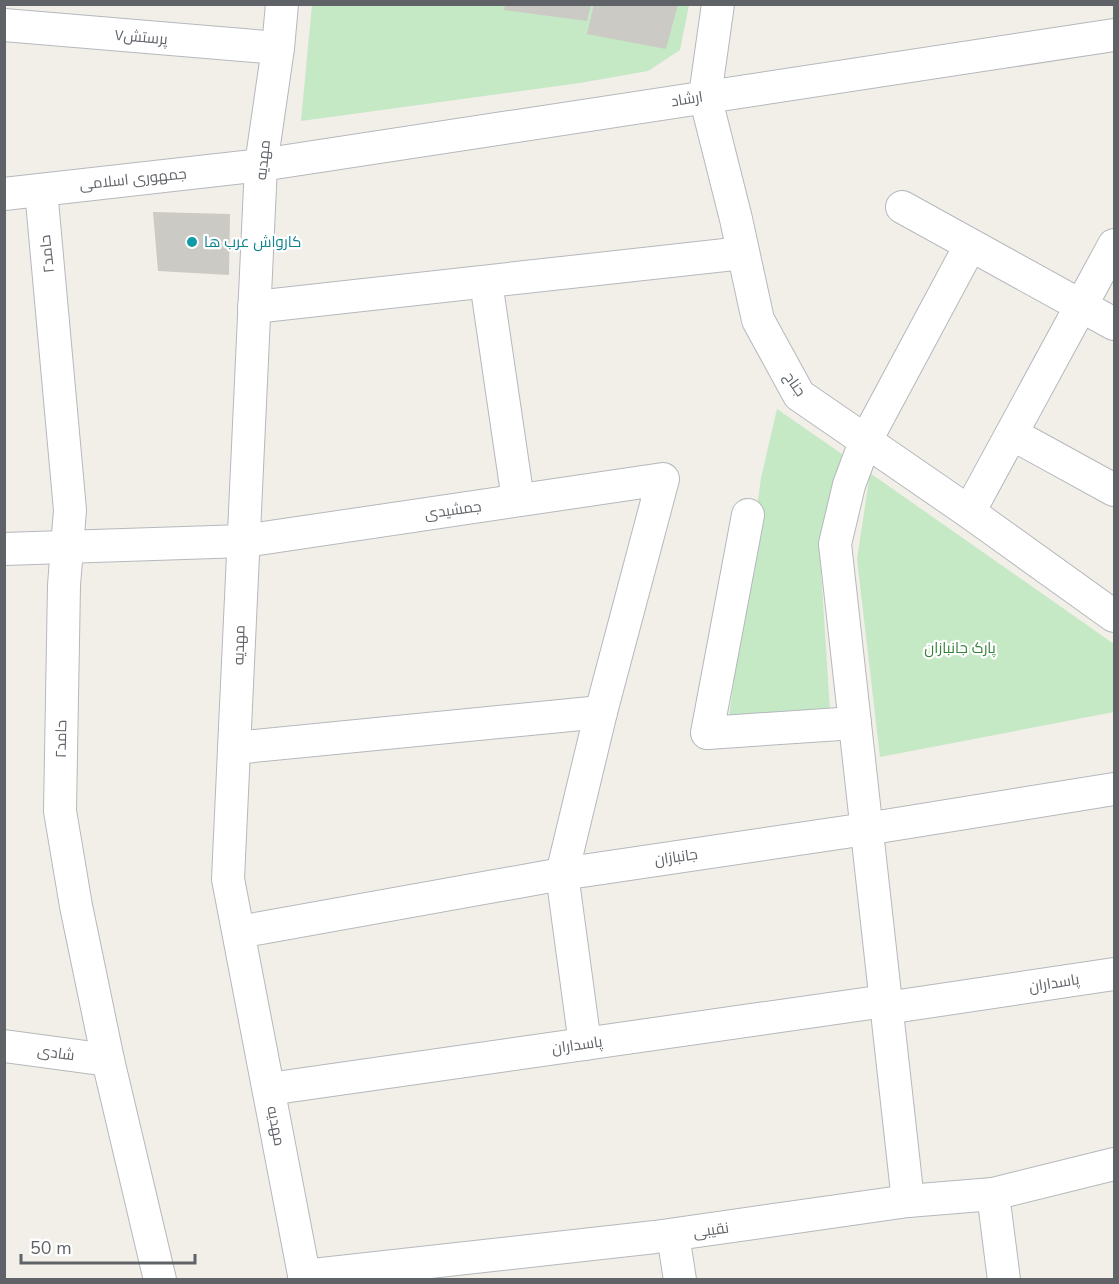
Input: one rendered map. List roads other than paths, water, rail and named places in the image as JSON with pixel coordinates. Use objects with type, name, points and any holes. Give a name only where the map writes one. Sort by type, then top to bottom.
[{"type":"street","name":"مهدیه","points":[[282,4],[261,165],[228,879],[305,1278]]},
{"type":"street","name":"جناح","points":[[718,4],[705,96],[758,320],[799,395],[969,512],[1111,604]]},
{"type":"street","name":"پرستش۷","points":[[4,26],[278,48]]},
{"type":"street","name":"ارشاد","points":[[261,165],[1114,35]]},
{"type":"street","name":"جمهوری اسلامی","points":[[4,194],[261,165]]},
{"type":"street","name":"حامد۲","points":[[41,190],[70,510],[60,811],[76,906],[108,1060],[160,1280]]},
{"type":"street","points":[[902,207],[1114,324]]},
{"type":"street","points":[[969,512],[1114,245]]},
{"type":"street","points":[[908,1201],[835,544],[849,485],[865,442],[970,246]]},
{"type":"street","points":[[254,307],[743,253]]},
{"type":"street","points":[[486,282],[518,500]]},
{"type":"street","points":[[1012,434],[1114,490]]},
{"type":"street","name":"جمشیدی","points":[[4,549],[243,541],[663,479],[601,712]]},
{"type":"street","points":[[748,515],[707,733],[855,723]]},
{"type":"street","points":[[234,748],[601,712],[562,874],[585,1044]]},
{"type":"street","name":"جانبازان","points":[[238,932],[562,874],[1114,789]]},
{"type":"street","name":"پاسداران","points":[[269,1089],[585,1044],[1114,974]]},
{"type":"street","name":"شادی","points":[[4,1046],[108,1060]]},
{"type":"street","name":"نقیبی","points":[[305,1278],[673,1235],[908,1201],[993,1194],[1114,1164]]},
{"type":"street","points":[[993,1194],[1004,1280]]},
{"type":"street","points":[[673,1235],[680,1280]]},
{"type":"place","name":"کارواش عرب ها","points":[[192,242]]},
{"type":"park label","name":"پارک جانبازان","points":[[960,648]]}]
